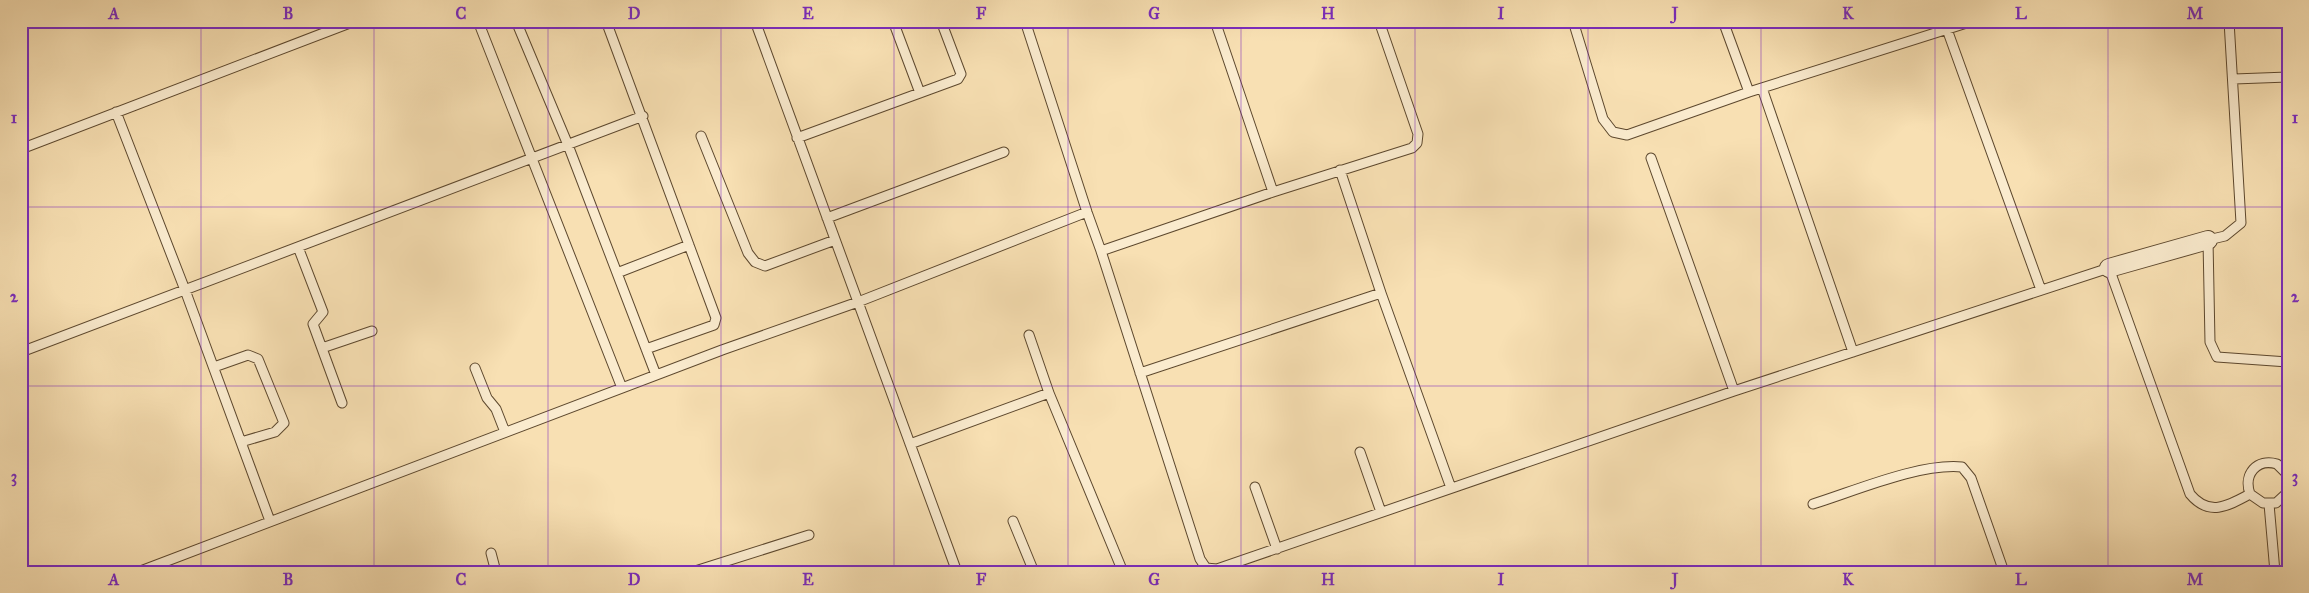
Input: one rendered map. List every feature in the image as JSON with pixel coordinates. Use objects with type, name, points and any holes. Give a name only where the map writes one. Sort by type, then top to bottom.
[{"type":"street","points":[[2109,268],[2208,240]]},
{"type":"lane","points":[[21,149],[355,21]]},
{"type":"lane","points":[[478,21],[622,388]]},
{"type":"lane","points":[[516,21],[568,145],[656,375]]},
{"type":"lane","points":[[606,21],[643,116],[716,318],[714,325],[646,349]]},
{"type":"lane","points":[[755,21],[957,572]]},
{"type":"lane","points":[[893,21],[920,93]]},
{"type":"lane","points":[[798,138],[958,79],[960,74],[941,21]]},
{"type":"lane","points":[[1025,21],[1087,212],[1102,251],[1202,564],[1206,568],[1217,569],[1734,391],[2109,268],[2190,494],[2198,503],[2218,508],[2229,505],[2250,494]]},
{"type":"lane","points":[[1215,21],[1274,192]]},
{"type":"lane","points":[[1102,251],[1340,170],[1412,148],[1417,143],[1418,134],[1379,21]]},
{"type":"lane","points":[[1572,21],[1603,120],[1614,132],[1627,135],[1945,25],[1973,21]]},
{"type":"lane","points":[[1723,21],[1749,92]]},
{"type":"lane","points":[[2229,21],[2234,79],[2241,223],[2225,236],[2208,240],[2210,342],[2217,357],[2288,362]]},
{"type":"lane","points":[[1945,25],[2041,290]]},
{"type":"lane","points":[[2234,79],[2288,77]]},
{"type":"lane","points":[[1762,88],[1853,352]]},
{"type":"lane","points":[[116,112],[186,290],[270,522]]},
{"type":"lane","points":[[21,352],[643,116]]},
{"type":"lane","points":[[700,136],[748,253],[755,262],[765,266],[835,240]]},
{"type":"lane","points":[[827,218],[1004,152]]},
{"type":"lane","points":[[1651,158],[1734,391]]},
{"type":"lane","points":[[1340,170],[1381,293],[1451,488]]},
{"type":"lane","points":[[138,572],[656,375],[858,302],[1087,212]]},
{"type":"lane","points":[[617,273],[689,245]]},
{"type":"lane","points":[[298,247],[323,312],[313,324],[342,403]]},
{"type":"lane","points":[[1140,373],[1381,293]]},
{"type":"lane","points":[[322,348],[372,331]]},
{"type":"lane","points":[[1030,335],[1049,393],[1123,572]]},
{"type":"lane","points":[[214,367],[248,355],[258,359],[284,423],[275,432],[241,442]]},
{"type":"lane","points":[[475,368],[487,398],[496,409],[505,432]]},
{"type":"lane","points":[[910,444],[1049,393]]},
{"type":"lane","points":[[1360,452],[1381,512]]},
{"type":"lane","points":[[2288,473],[2277,464],[2264,462],[2249,474],[2248,488],[2250,494],[2258,501],[2269,504],[2282,499],[2288,492]]},
{"type":"lane","points":[[1813,504],[1924,469],[1947,466],[1962,467],[1971,478],[2004,572]]},
{"type":"lane","points":[[1255,487],[1276,549]]},
{"type":"lane","points":[[2269,504],[2275,572]]},
{"type":"lane","points":[[1013,520],[1034,572]]},
{"type":"lane","points":[[692,572],[717,568],[810,535]]},
{"type":"lane","points":[[491,553],[496,572]]}]
